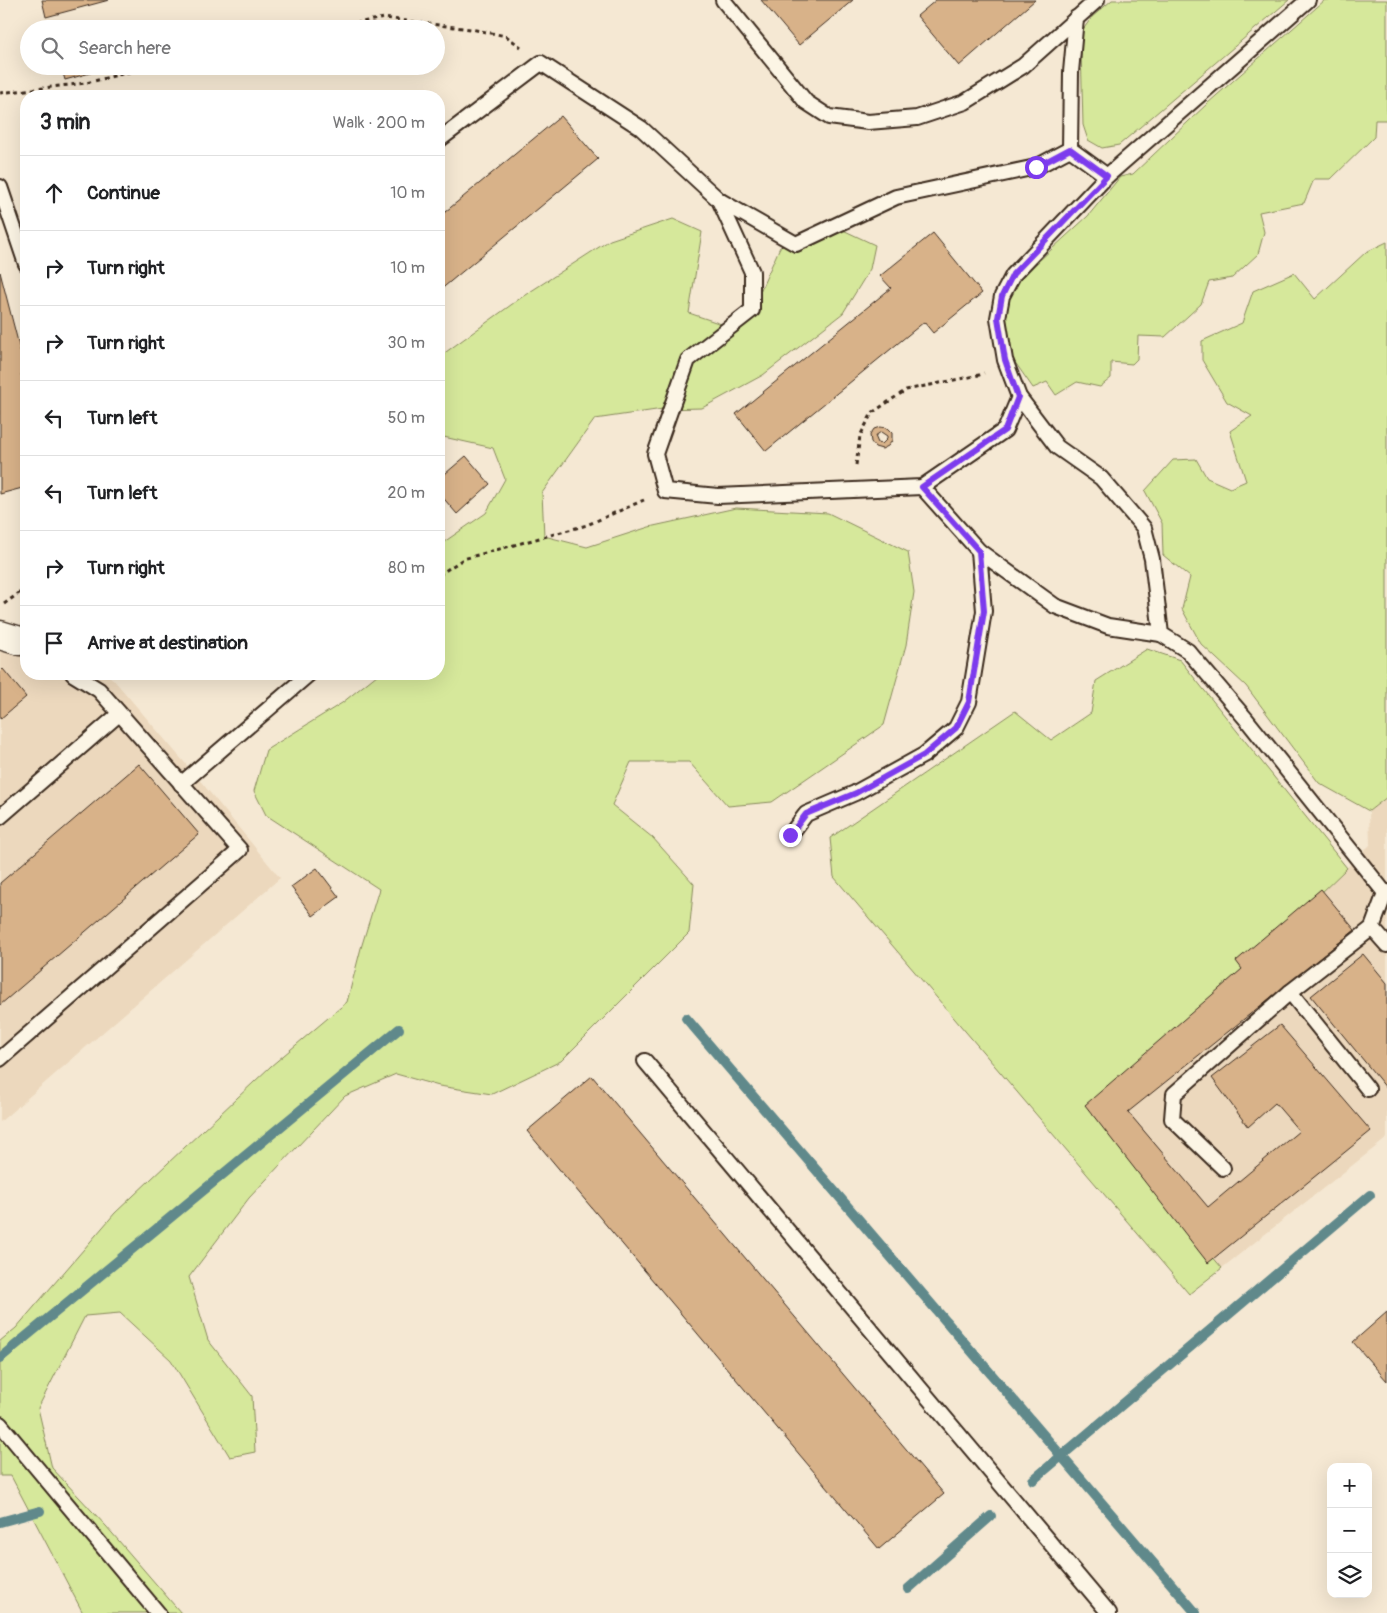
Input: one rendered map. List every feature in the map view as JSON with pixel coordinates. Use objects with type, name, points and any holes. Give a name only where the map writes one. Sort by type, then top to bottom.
[{"type":"lane","points":[[723,0],[806,102],[829,117],[868,122],[917,118],[965,102],[1023,66],[1097,0]]},
{"type":"lane","points":[[1161,634],[1152,559],[1144,528],[1100,478],[1056,447],[1018,397],[1005,360],[998,318],[1002,296],[1013,274],[1107,176],[1308,0]]},
{"type":"lane","points":[[1070,149],[1071,72],[1076,18]]},
{"type":"lane","points":[[445,135],[541,63],[641,128],[719,200],[796,244],[896,196],[1036,167],[1070,149]]},
{"type":"lane","points":[[1070,149],[1107,176]]},
{"type":"lane","points":[[0,186],[20,246]]},
{"type":"lane","points":[[719,200],[752,272],[752,310],[688,360],[655,454],[664,491],[718,496],[922,487],[1005,430],[1018,397]]},
{"type":"lane","points":[[922,487],[979,551],[1055,606],[1108,626],[1161,634],[1188,651],[1246,719],[1386,892],[1372,928],[1290,992],[1174,1094],[1172,1119],[1223,1168]]},
{"type":"lane","points":[[790,835],[806,814],[856,793],[924,755],[956,728],[969,702],[984,611],[979,551]]},
{"type":"lane","points":[[0,1059],[240,850],[99,690],[83,680]]},
{"type":"lane","points":[[181,784],[302,680]]},
{"type":"lane","points":[[0,817],[119,714]]},
{"type":"lane","points":[[1372,928],[1387,945]]},
{"type":"lane","points":[[1290,992],[1368,1089]]},
{"type":"lane","points":[[645,1061],[1109,1613]]},
{"type":"lane","points":[[0,1424],[158,1613]]},
{"type":"path","points":[[373,20],[384,18],[400,20]]},
{"type":"path","points":[[445,26],[506,36],[541,63]]},
{"type":"path","points":[[26,90],[86,83],[118,75]]},
{"type":"path","points":[[0,93],[20,91]]},
{"type":"path","points":[[853,491],[860,436],[872,413],[906,390],[979,376],[1005,360]]},
{"type":"path","points":[[445,571],[462,559],[587,525],[664,491]]},
{"type":"path","points":[[0,608],[20,593]]},
{"type":"shaded area","points":[[10,626],[20,627],[20,680],[114,680],[280,878],[0,1122],[0,641]]},
{"type":"shaded area","points":[[1387,797],[1387,1138],[1222,1268],[1092,1115],[1370,845],[1369,811]]},
{"type":"green space","points":[[1112,0],[1289,0],[1119,145],[1102,148],[1088,140],[1083,125],[1082,31],[1092,17]]},
{"type":"green space","points":[[1325,0],[1387,0],[1387,120],[1375,120],[1374,137],[1331,179],[1314,179],[1304,203],[1259,212],[1264,232],[1258,254],[1232,278],[1209,282],[1201,304],[1165,337],[1138,336],[1137,359],[1132,364],[1111,362],[1111,378],[1100,387],[1077,382],[1056,395],[1047,382],[1033,388],[1012,358],[1005,318],[1008,298],[1017,281],[1088,216],[1120,177],[1133,174],[1208,103]]},
{"type":"green space","points":[[673,219],[702,232],[689,313],[739,330],[758,296],[780,247],[843,230],[875,245],[870,269],[843,313],[763,375],[702,408],[663,409],[595,419],[542,493],[544,536],[587,547],[649,527],[736,508],[828,513],[908,552],[914,592],[906,645],[884,725],[772,802],[728,806],[689,762],[631,762],[612,805],[653,838],[694,884],[689,933],[561,1061],[492,1094],[439,1086],[396,1074],[345,1096],[249,1198],[189,1277],[208,1340],[252,1396],[255,1452],[230,1457],[171,1360],[120,1313],[85,1316],[38,1408],[52,1468],[106,1526],[181,1613],[83,1613],[11,1476],[0,1476],[0,1341],[16,1328],[115,1213],[271,1066],[347,1002],[379,889],[266,815],[254,791],[266,750],[342,703],[371,680],[445,680],[445,541],[486,513],[505,479],[493,448],[445,437],[445,353],[522,297],[610,240]]},
{"type":"green space","points":[[1387,242],[1387,797],[1369,811],[1319,783],[1246,686],[1201,644],[1182,609],[1190,577],[1163,555],[1162,523],[1145,491],[1173,460],[1196,459],[1207,478],[1230,488],[1246,481],[1230,431],[1252,416],[1227,402],[1202,360],[1202,341],[1242,323],[1253,291],[1294,273],[1315,299],[1366,252]]},
{"type":"green space","points":[[1147,649],[1180,660],[1347,868],[1092,1114],[1222,1268],[1189,1294],[834,877],[830,838],[1015,711],[1051,740],[1091,713],[1096,681]]},
{"type":"building","points":[[42,0],[109,0],[46,17]]},
{"type":"building","points":[[761,0],[853,0],[799,45]]},
{"type":"building","points":[[936,0],[1035,0],[959,66],[917,16]]},
{"type":"building","points":[[64,75],[83,75],[65,80]]},
{"type":"building","points":[[561,116],[598,159],[445,286],[445,212]]},
{"type":"building","points":[[933,233],[982,293],[933,333],[924,322],[766,451],[736,414],[891,288],[880,276]]},
{"type":"building","points":[[0,272],[20,350],[20,489],[0,494]]},
{"type":"building","points":[[880,427],[887,428],[892,433],[892,441],[888,446],[882,449],[875,447],[871,442],[870,435],[874,429]],"holes":[[[881,432],[887,436],[887,439],[882,444],[878,443],[875,436]]]},
{"type":"building","points":[[466,456],[490,484],[457,514],[445,500],[445,474]]},
{"type":"building","points":[[3,669],[26,697],[0,719],[0,672]]},
{"type":"building","points":[[139,764],[199,834],[0,1005],[0,883]]},
{"type":"building","points":[[317,868],[339,897],[313,916],[291,887]]},
{"type":"building","points":[[1321,889],[1355,930],[1128,1112],[1208,1207],[1299,1131],[1275,1103],[1248,1127],[1212,1078],[1280,1025],[1371,1131],[1208,1263],[1085,1105],[1242,969],[1236,961]]},
{"type":"building","points":[[1363,954],[1387,983],[1387,1089],[1311,996]]},
{"type":"building","points":[[592,1076],[944,1494],[879,1549],[527,1131]]},
{"type":"building","points":[[1387,1312],[1387,1381],[1353,1342]]},
{"type":"waterway","points":[[686,1018],[1196,1613]]},
{"type":"waterway","points":[[0,1358],[399,1029]]},
{"type":"waterway","points":[[1033,1480],[1370,1195]]},
{"type":"waterway","points":[[0,1522],[40,1511]]},
{"type":"waterway","points":[[908,1589],[991,1516]]},
{"type":"route","points":[[790,835],[806,814],[856,793],[924,755],[956,728],[969,702],[984,611],[979,551],[922,487],[1005,430],[1018,397],[1005,360],[998,318],[1002,296],[1013,274],[1107,176],[1070,149],[1036,167]]}]
